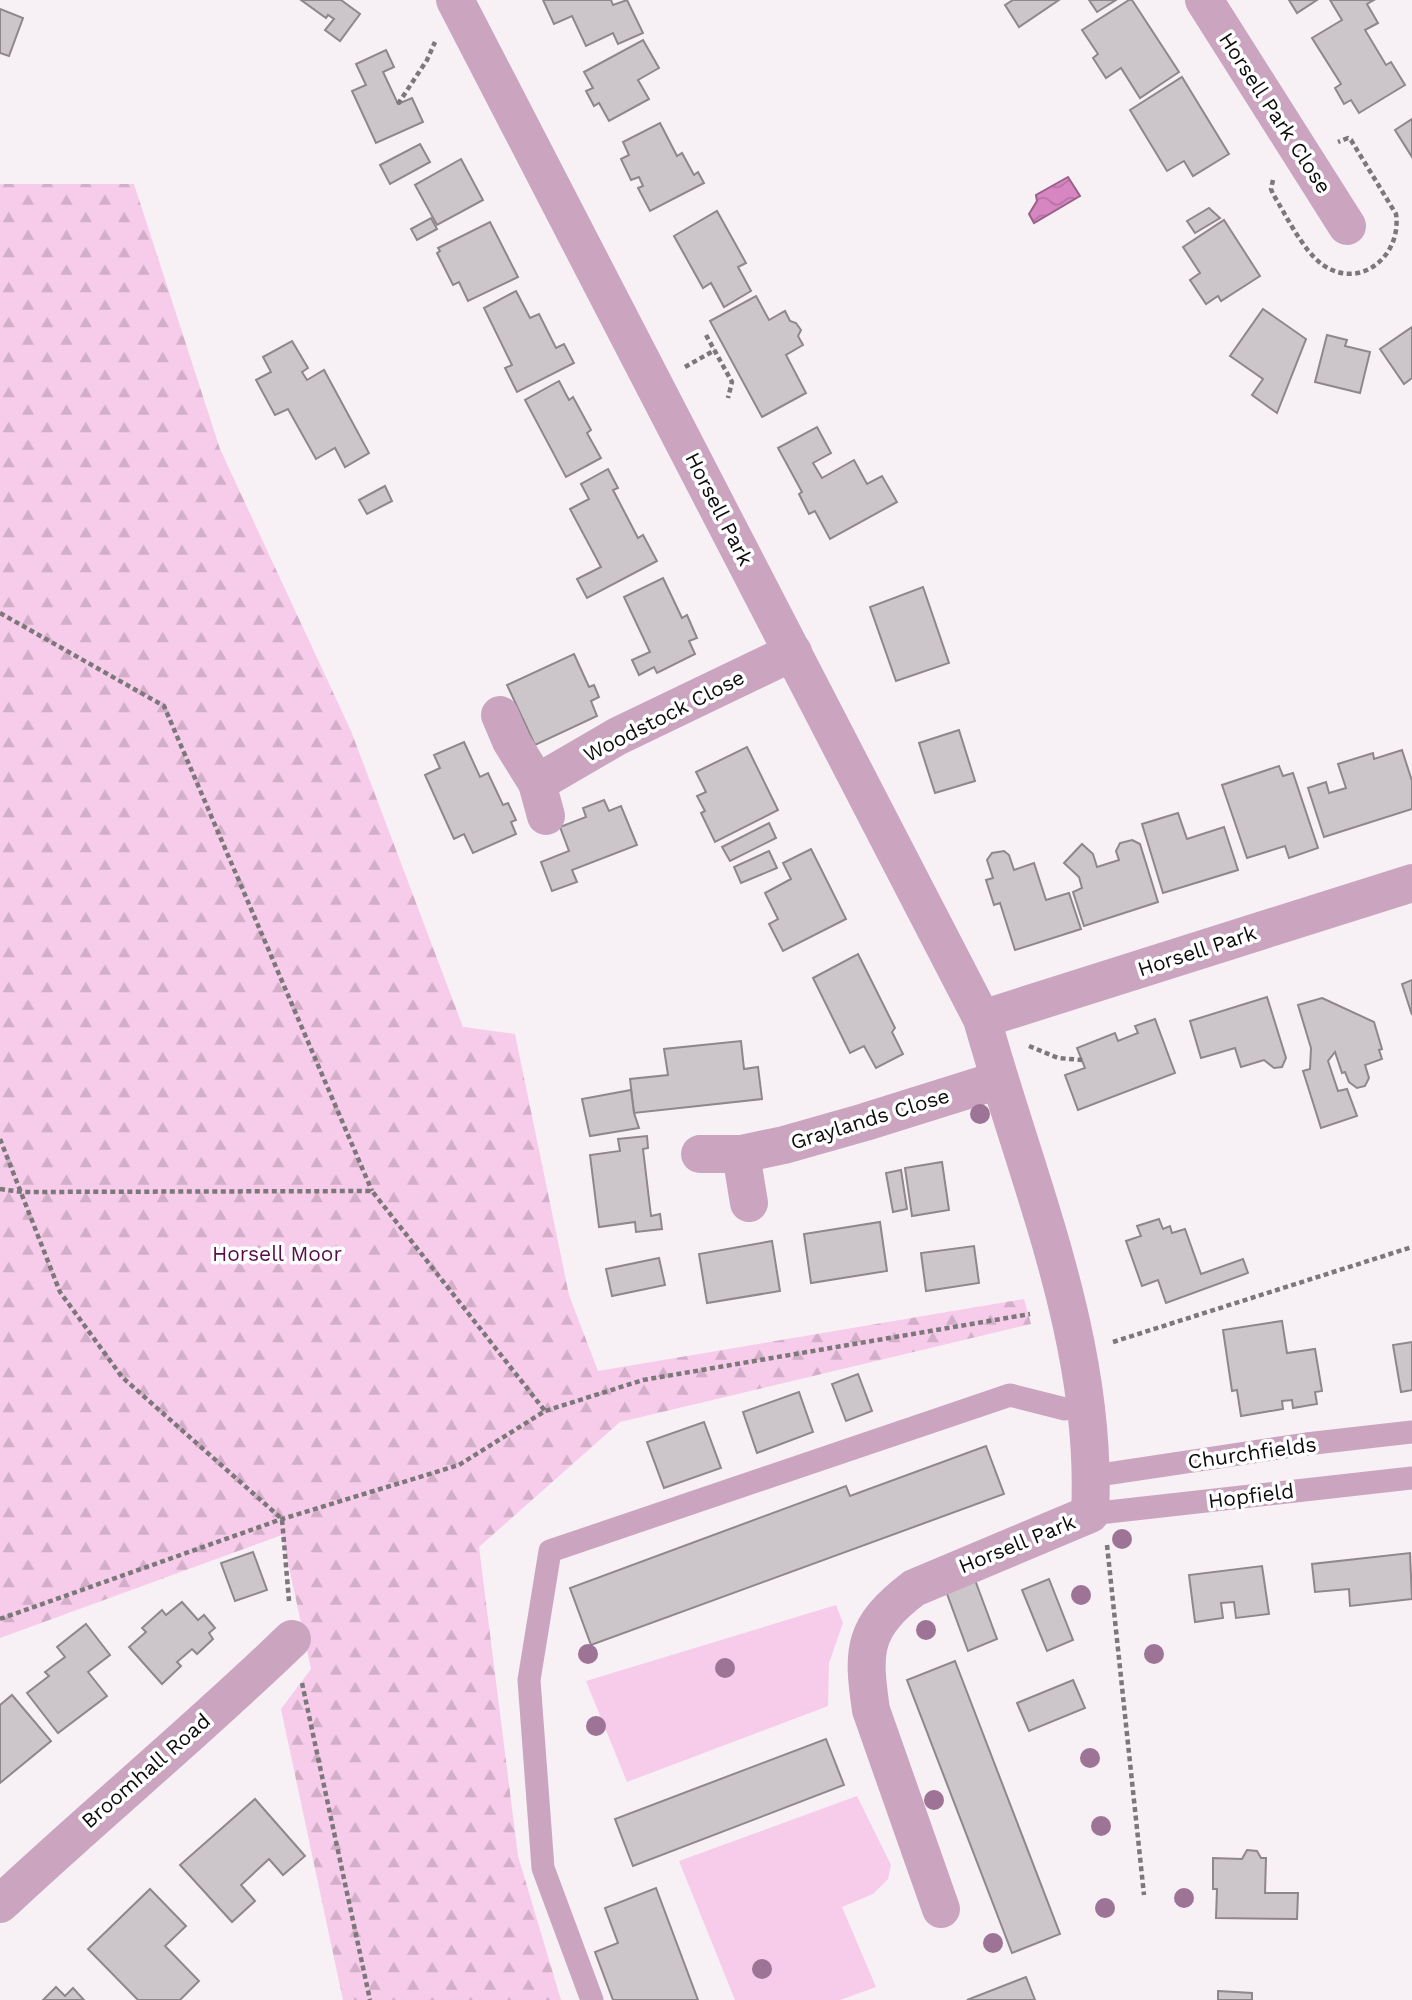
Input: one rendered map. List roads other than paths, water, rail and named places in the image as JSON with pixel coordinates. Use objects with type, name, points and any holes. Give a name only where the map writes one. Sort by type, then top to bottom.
[{"type":"street","name":"Horsell Park","points":[[455,0],[982,1019],[1051,1241],[1078,1353],[1097,1513],[914,1588],[892,1605],[873,1629],[867,1647],[867,1683],[871,1710],[942,1909]]},
{"type":"street","name":"Horsell Park Close","points":[[1204,0],[1347,226]]},
{"type":"street","name":"Woodstock Close","points":[[498,737],[541,800],[618,736],[793,652]]},
{"type":"street","name":"Horsell Park","points":[[982,1019],[1412,883]]},
{"type":"street","name":"Graylands Close","points":[[700,1154],[741,1154],[784,1145],[999,1080]]},
{"type":"street","points":[[741,1154],[749,1203]]},
{"type":"street","name":"Broomhall Road","points":[[0,1904],[292,1639]]},
{"type":"lane","points":[[592,2000],[543,1868],[529,1680],[550,1550],[1010,1395],[1065,1409],[1086,1403]]},
{"type":"lane","name":"Churchfields","points":[[1093,1476],[1306,1444],[1412,1432]]},
{"type":"lane","name":"Hopfield","points":[[1097,1513],[1412,1478]]},
{"type":"water","points":[[1068,177],[1080,196],[1034,223],[1029,214],[1037,201],[1036,195]]},
{"type":"park label","name":"Horsell Moor","points":[[277,1254]]}]
